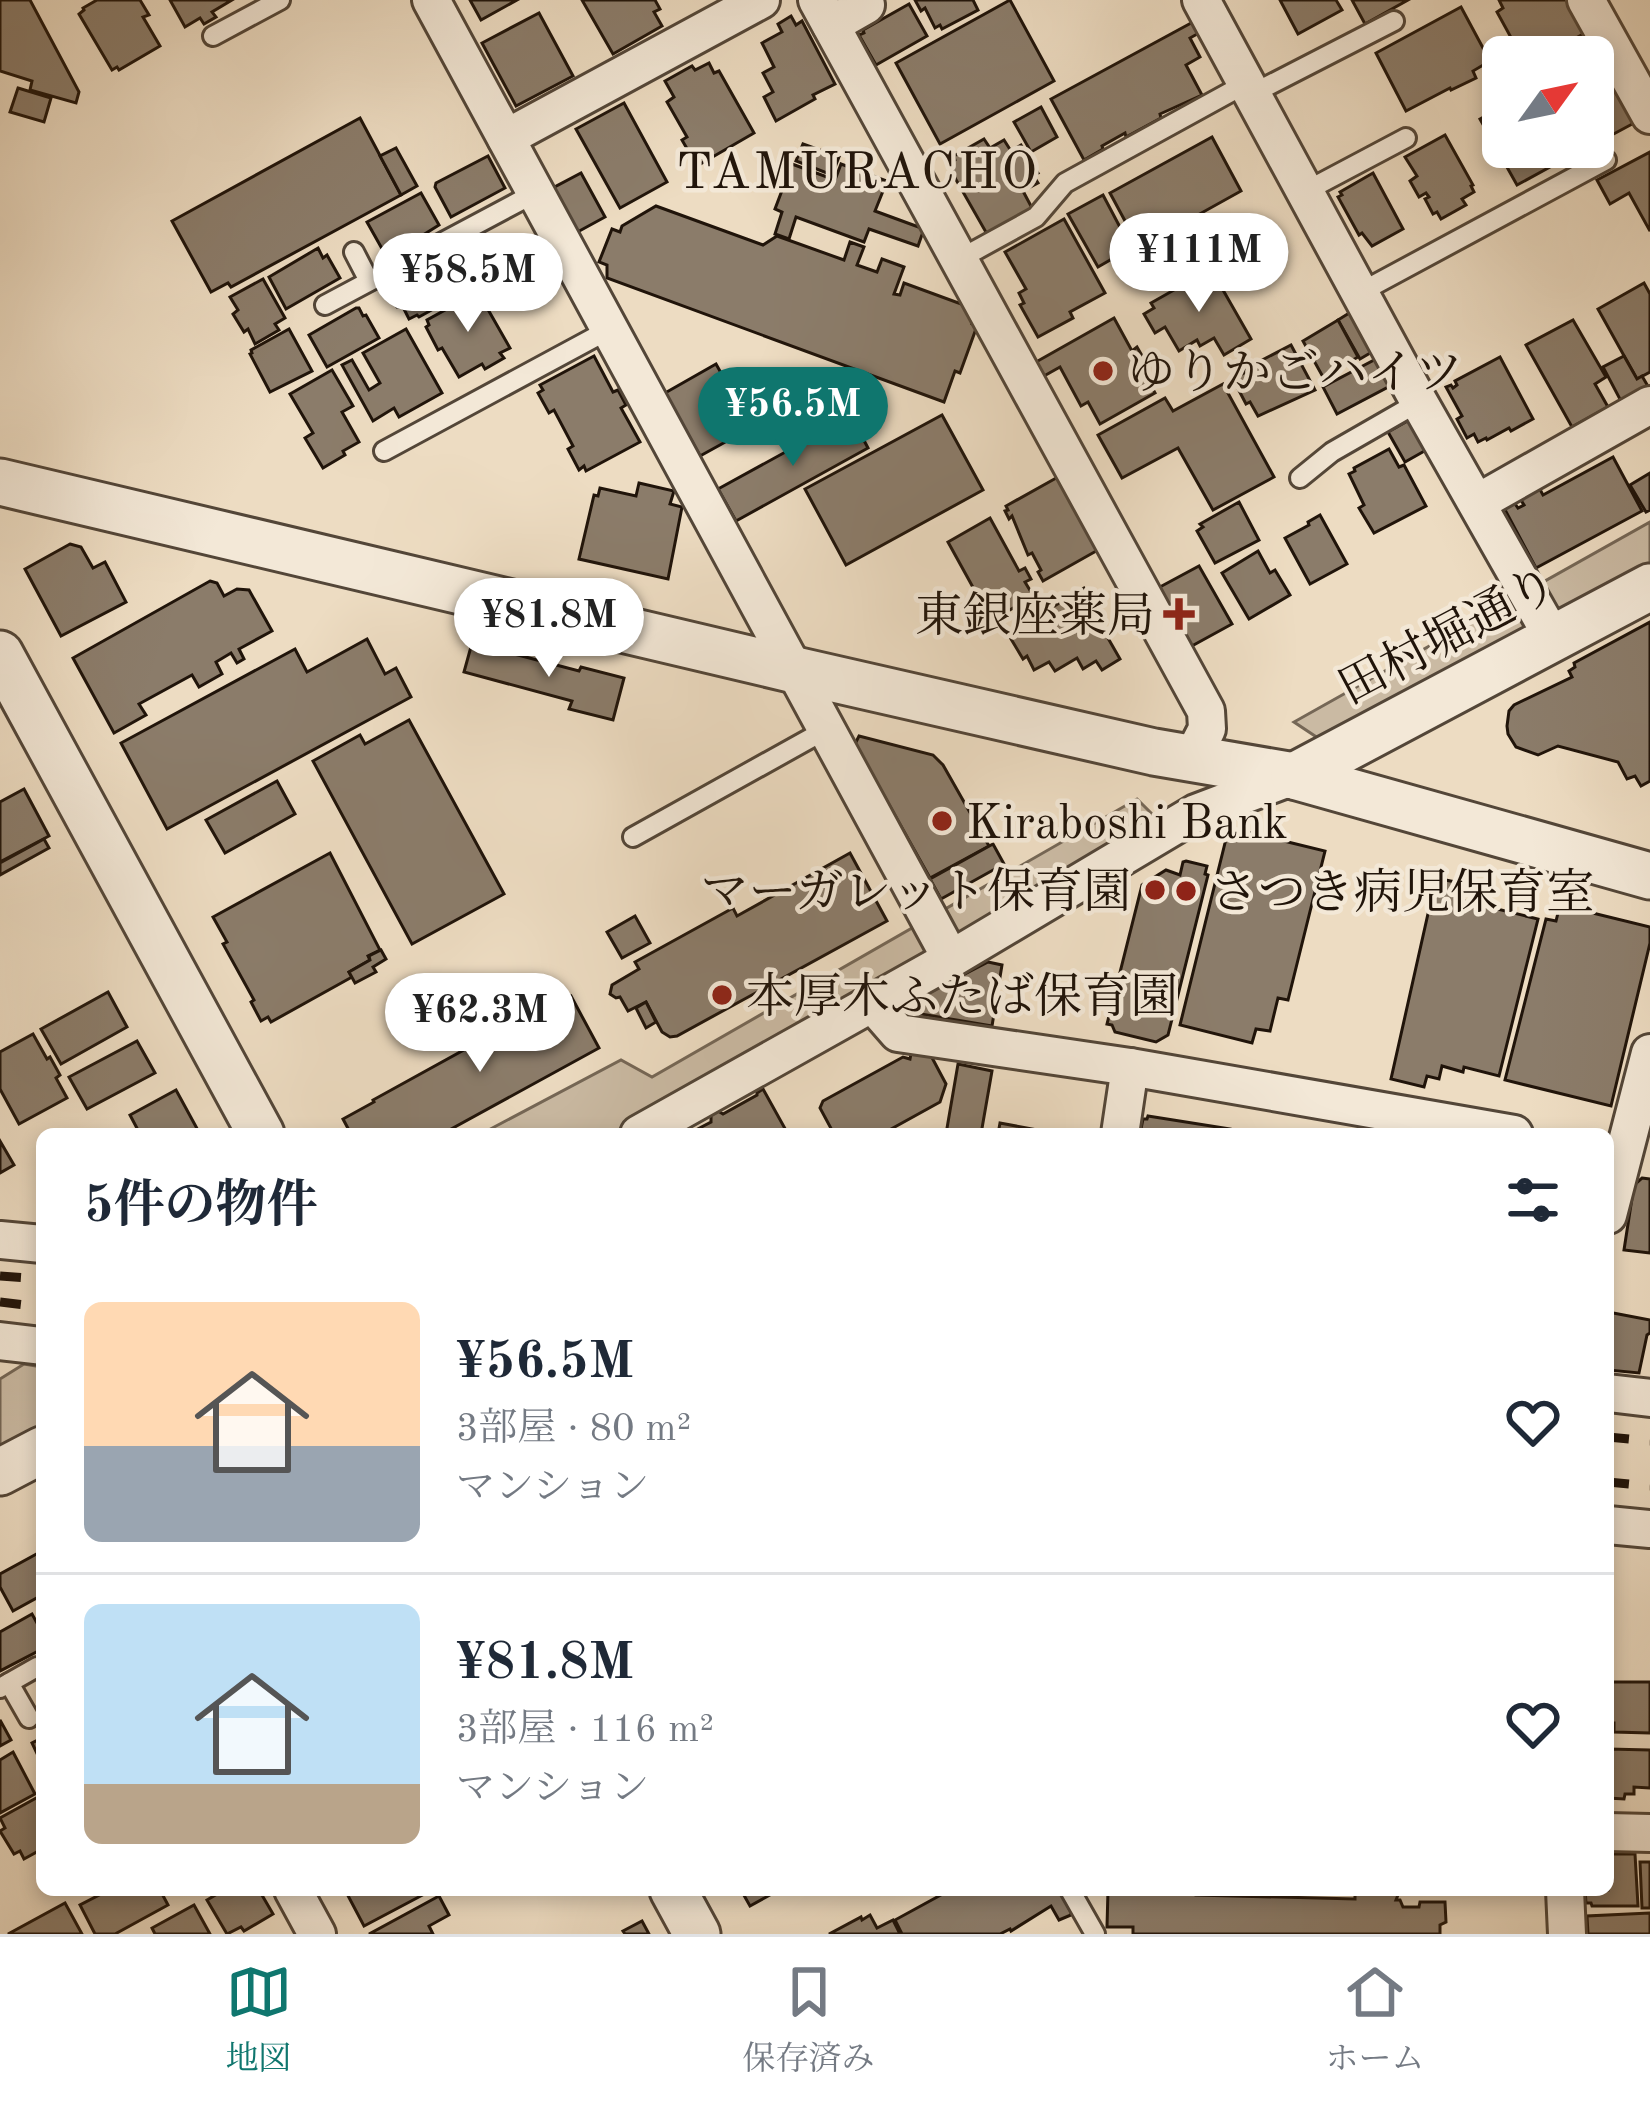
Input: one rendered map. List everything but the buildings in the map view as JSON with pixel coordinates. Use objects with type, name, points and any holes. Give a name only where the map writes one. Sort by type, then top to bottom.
[{"type":"street","points":[[431,0],[951,959]]},
{"type":"street","points":[[506,137],[761,0]]},
{"type":"street","points":[[1201,0],[1554,640]]},
{"type":"street","points":[[1586,0],[1650,115]]},
{"type":"street","points":[[866,5],[824,12],[1206,711],[1207,729],[1192,758]]},
{"type":"street","points":[[1477,503],[1650,405]]},
{"type":"street","points":[[0,482],[1154,752],[1294,776],[1650,876]]},
{"type":"street","name":"田村堀通り","points":[[1294,776],[1650,587]]},
{"type":"street","points":[[0,654],[258,1128]]},
{"type":"street","points":[[650,1128],[951,959],[1196,813],[1294,776]]},
{"type":"street","points":[[871,1002],[898,1033],[1130,1067],[1480,1128]]},
{"type":"street","points":[[1614,1196],[1650,1053]]},
{"type":"street","points":[[1121,1128],[1130,1067]]},
{"type":"street","points":[[0,1240],[36,1243]]},
{"type":"street","points":[[0,1341],[36,1345]]},
{"type":"street","points":[[1614,1394],[1650,1398]]},
{"type":"street","points":[[0,1472],[36,1453]]},
{"type":"street","points":[[1614,1526],[1650,1529]]},
{"type":"street","points":[[1614,1832],[1650,1833]]},
{"type":"street","points":[[296,1896],[317,1934]]},
{"type":"street","points":[[676,1896],[697,1934]]},
{"type":"street","points":[[1564,1896],[1567,1934]]},
{"type":"lane","points":[[213,36],[280,0]]},
{"type":"lane","points":[[958,260],[1036,217],[1065,183],[1394,21]]},
{"type":"lane","points":[[1306,191],[1406,138]]},
{"type":"lane","points":[[1361,292],[1591,168]]},
{"type":"lane","points":[[325,304],[535,193]]},
{"type":"lane","points":[[354,252],[369,281]]},
{"type":"lane","points":[[384,451],[610,329]]},
{"type":"lane","points":[[1300,478],[1332,452],[1419,402]]},
{"type":"lane","points":[[633,837],[827,729]]},
{"type":"lane","points":[[29,1718],[5,1685],[36,1668]]},
{"type":"lane","points":[[1073,1896],[1095,1934]]},
{"type":"shaded area","points":[[1650,522],[1650,565],[1324,742],[1294,722]]},
{"type":"shaded area","points":[[1137,799],[1166,828],[626,1128],[492,1128],[621,1060],[652,1077]]},
{"type":"shaded area","points":[[24,1364],[36,1366],[36,1440],[0,1460],[0,1379]]},
{"type":"railway","points":[[0,1276],[36,1279]]},
{"type":"railway","points":[[0,1302],[36,1306]]},
{"type":"railway","points":[[1614,1438],[1650,1441]]},
{"type":"railway","points":[[1614,1483],[1650,1486]]},
{"type":"place","name":"ゆりかごハイツ","points":[[1103,371]]},
{"type":"place","name":"東銀座薬局","points":[[1179,614]]},
{"type":"place","name":"Kiraboshi Bank","points":[[942,821]]},
{"type":"place","name":"マーガレット保育園","points":[[1155,890]]},
{"type":"place","name":"さつき病児保育室","points":[[1186,891]]},
{"type":"place","name":"本厚木ふたば保育園","points":[[722,995]]},
{"type":"district","name":"TAMURACHO","points":[[858,170]]}]
